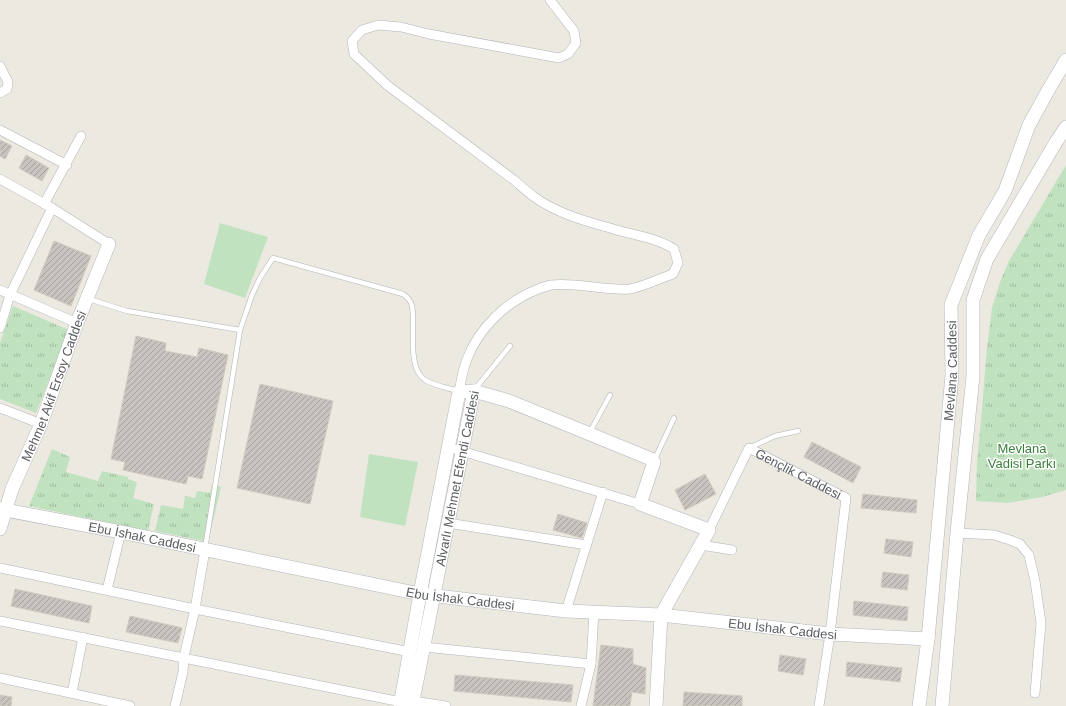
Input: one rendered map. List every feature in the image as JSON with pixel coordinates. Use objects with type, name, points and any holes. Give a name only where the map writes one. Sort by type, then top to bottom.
[{"type":"street","points":[[407,704],[410,652],[448,447],[467,360],[478,337],[506,308],[526,294],[548,285],[562,284],[631,289],[673,274],[678,263],[674,249],[667,245],[609,228],[561,211],[534,197],[514,180],[387,84],[354,54],[352,41],[362,30],[378,25],[401,27],[429,34],[559,58],[568,54],[576,43],[574,31],[550,0]]},
{"type":"street","name":"Mevlana Caddesi","points":[[919,706],[928,639],[952,375],[951,305],[979,235],[1005,191],[1029,126],[1066,60]]},
{"type":"street","points":[[0,66],[8,82],[7,88],[0,93]]},
{"type":"street","name":"Mevlana Caddesi","points":[[942,706],[957,533],[973,376],[973,300],[987,259],[1052,148],[1066,127]]},
{"type":"street","points":[[0,130],[67,165]]},
{"type":"street","points":[[0,328],[10,295],[48,206],[81,136]]},
{"type":"street","points":[[0,179],[48,206],[109,244]]},
{"type":"street","name":"Mehmet Akif Ersoy Caddesi","points":[[0,529],[3,509],[41,424],[77,323],[109,244]]},
{"type":"street","points":[[0,290],[77,323]]},
{"type":"street","points":[[952,375],[973,376]]},
{"type":"street","points":[[459,392],[474,391]]},
{"type":"street","name":"Alvarlı Mehmet Efendi Caddesi","points":[[407,704],[424,647],[461,450],[474,391],[510,401],[589,433],[654,462]]},
{"type":"street","points":[[0,408],[41,424]]},
{"type":"street","points":[[448,447],[603,492],[709,530]]},
{"type":"street","name":"Gençlik Caddesi","points":[[656,706],[661,615],[709,530],[749,448],[846,498],[830,634],[819,706]]},
{"type":"street","points":[[640,504],[654,462]]},
{"type":"street","points":[[566,611],[603,492]]},
{"type":"street","name":"Ebu İshak Caddesi","points":[[3,509],[420,594],[566,611],[661,615],[830,634],[928,639]]},
{"type":"street","points":[[448,523],[586,545]]},
{"type":"street","points":[[107,590],[121,532]]},
{"type":"street","points":[[957,533],[994,536],[1010,540],[1020,544],[1029,555],[1035,581],[1041,623],[1035,693]]},
{"type":"street","points":[[701,545],[732,550]]},
{"type":"street","points":[[175,706],[183,672],[184,657],[195,609],[205,550]]},
{"type":"street","points":[[0,568],[410,652]]},
{"type":"street","points":[[581,706],[591,664],[594,612]]},
{"type":"street","points":[[0,621],[184,657],[407,704],[446,706]]},
{"type":"street","points":[[72,693],[83,637]]},
{"type":"street","points":[[424,647],[591,664]]},
{"type":"street","points":[[0,678],[130,706]]},
{"type":"lane","points":[[205,550],[240,330],[252,295],[272,258],[403,294],[409,299],[412,305],[413,340],[416,365],[419,373],[426,380],[459,392]]},
{"type":"lane","points":[[87,299],[127,311],[240,330]]},
{"type":"lane","points":[[474,391],[510,346]]},
{"type":"lane","points":[[589,433],[610,395]]},
{"type":"lane","points":[[654,462],[674,418]]},
{"type":"lane","points":[[749,448],[775,436],[798,431]]},
{"type":"green space","name":"Mevlana Vadisi Parkı","points":[[1066,165],[1066,490],[1042,497],[1008,503],[976,501],[977,461],[992,308],[1000,282],[1009,261]]},
{"type":"green space","points":[[220,223],[268,237],[245,298],[204,284]]},
{"type":"green space","points":[[13,306],[69,330],[36,413],[0,399],[0,343]]},
{"type":"green space","points":[[52,449],[70,457],[66,472],[98,481],[102,471],[128,477],[128,479],[137,482],[133,498],[154,504],[148,531],[29,506]]},
{"type":"green space","points":[[369,454],[418,462],[405,526],[360,517]]},
{"type":"green space","points":[[212,485],[221,487],[208,542],[155,531],[161,505],[183,509],[185,496],[195,498],[197,491],[210,493]]},
{"type":"building","points":[[0,140],[12,146],[5,159],[0,156]]},
{"type":"building","points":[[26,155],[49,168],[42,181],[19,168]]},
{"type":"building","points":[[54,241],[91,256],[71,306],[34,290]]},
{"type":"building","points":[[136,336],[166,343],[165,351],[197,357],[199,348],[228,355],[202,479],[188,476],[186,484],[123,470],[125,462],[111,459]]},
{"type":"building","points":[[260,384],[333,401],[310,504],[237,488]]},
{"type":"building","points":[[812,442],[861,467],[853,483],[804,457]]},
{"type":"building","points":[[705,474],[716,494],[685,510],[675,490]]},
{"type":"building","points":[[863,494],[917,500],[916,513],[861,508]]},
{"type":"building","points":[[558,514],[587,523],[582,538],[553,530]]},
{"type":"building","points":[[886,539],[913,542],[911,557],[884,553]]},
{"type":"building","points":[[883,572],[909,575],[907,590],[881,587]]},
{"type":"building","points":[[15,589],[92,606],[89,623],[11,606]]},
{"type":"building","points":[[854,601],[908,607],[907,621],[853,615]]},
{"type":"building","points":[[130,616],[182,628],[178,643],[126,632]]},
{"type":"building","points":[[601,645],[633,649],[633,664],[646,668],[645,694],[632,692],[630,706],[593,706]]},
{"type":"building","points":[[780,655],[806,659],[803,675],[778,671]]},
{"type":"building","points":[[847,662],[902,668],[900,682],[846,676]]},
{"type":"building","points":[[455,675],[573,685],[571,702],[454,691]]},
{"type":"building","points":[[684,692],[742,696],[742,706],[683,706]]},
{"type":"building","points":[[0,695],[12,697],[11,706],[0,706]]}]
